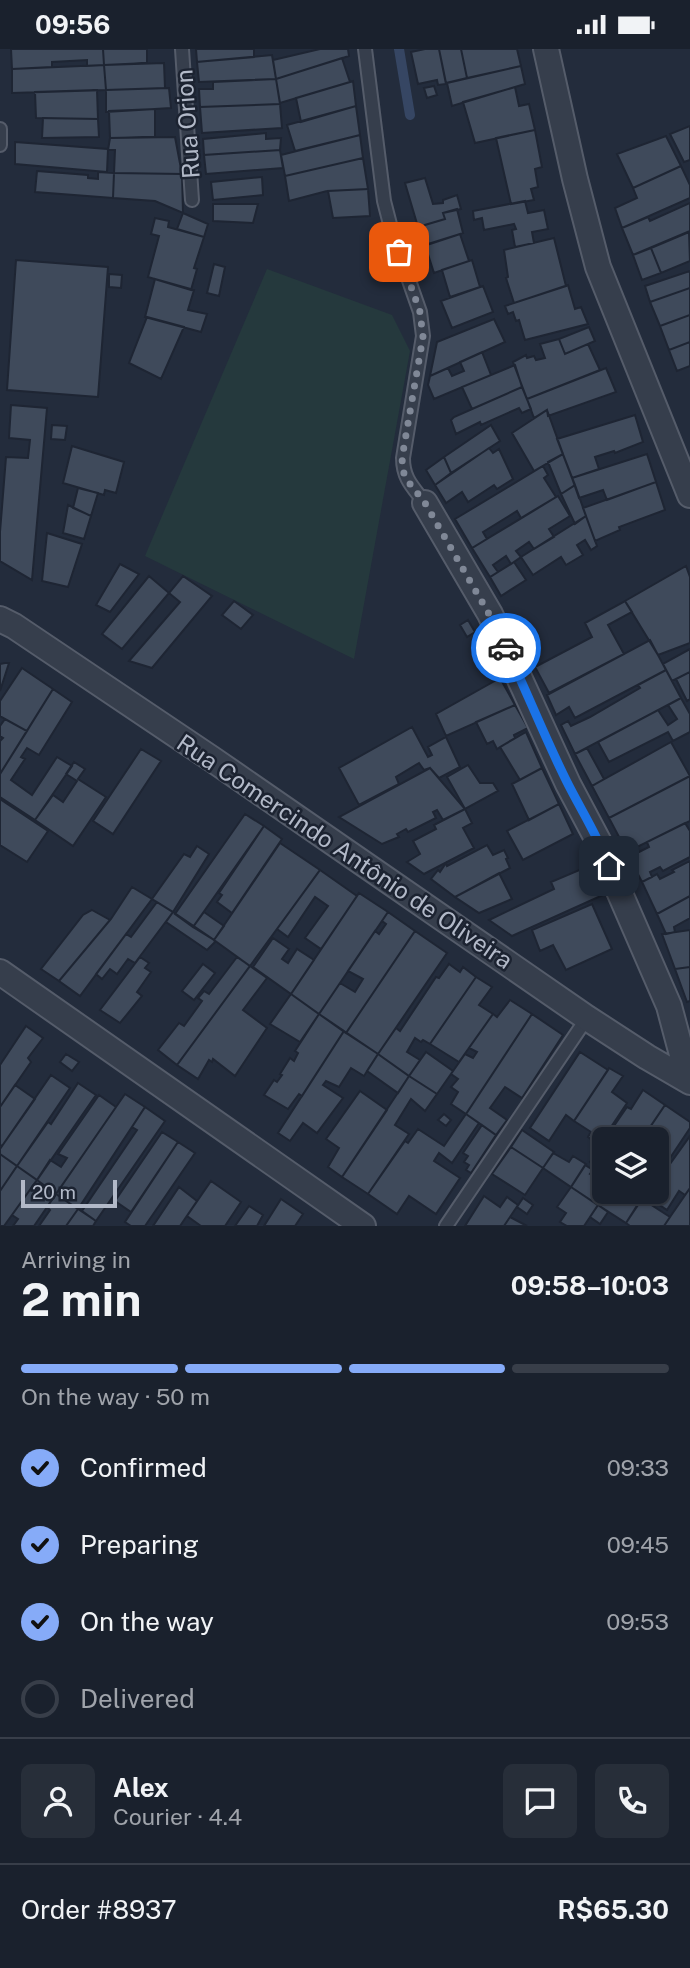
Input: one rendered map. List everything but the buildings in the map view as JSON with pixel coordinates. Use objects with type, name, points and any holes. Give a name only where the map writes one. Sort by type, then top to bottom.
[{"type":"street","points":[[546,49],[598,267],[690,495]]},
{"type":"street","points":[[425,503],[489,614],[568,784],[603,850],[669,1006],[689,1082]]},
{"type":"street","name":"Rua Comercindo Antônio de Oliveira","points":[[0,619],[201,752],[587,1017],[689,1082]]},
{"type":"street","points":[[0,972],[363,1226]]},
{"type":"lane","name":"Rua Orion","points":[[182,49],[192,200]]},
{"type":"lane","points":[[365,49],[387,216],[423,327],[402,458],[407,480],[425,503]]},
{"type":"lane","points":[[0,129],[0,145]]},
{"type":"lane","points":[[446,1226],[587,1017]]},
{"type":"green space","points":[[267,269],[392,315],[410,351],[354,659],[145,556]]},
{"type":"waterway","points":[[399,49],[410,115]]},
{"type":"way so far","points":[[399,252],[423,327],[402,458],[403,471],[425,503],[506,648]]},
{"type":"route","points":[[506,648],[537,720],[609,866]]}]
